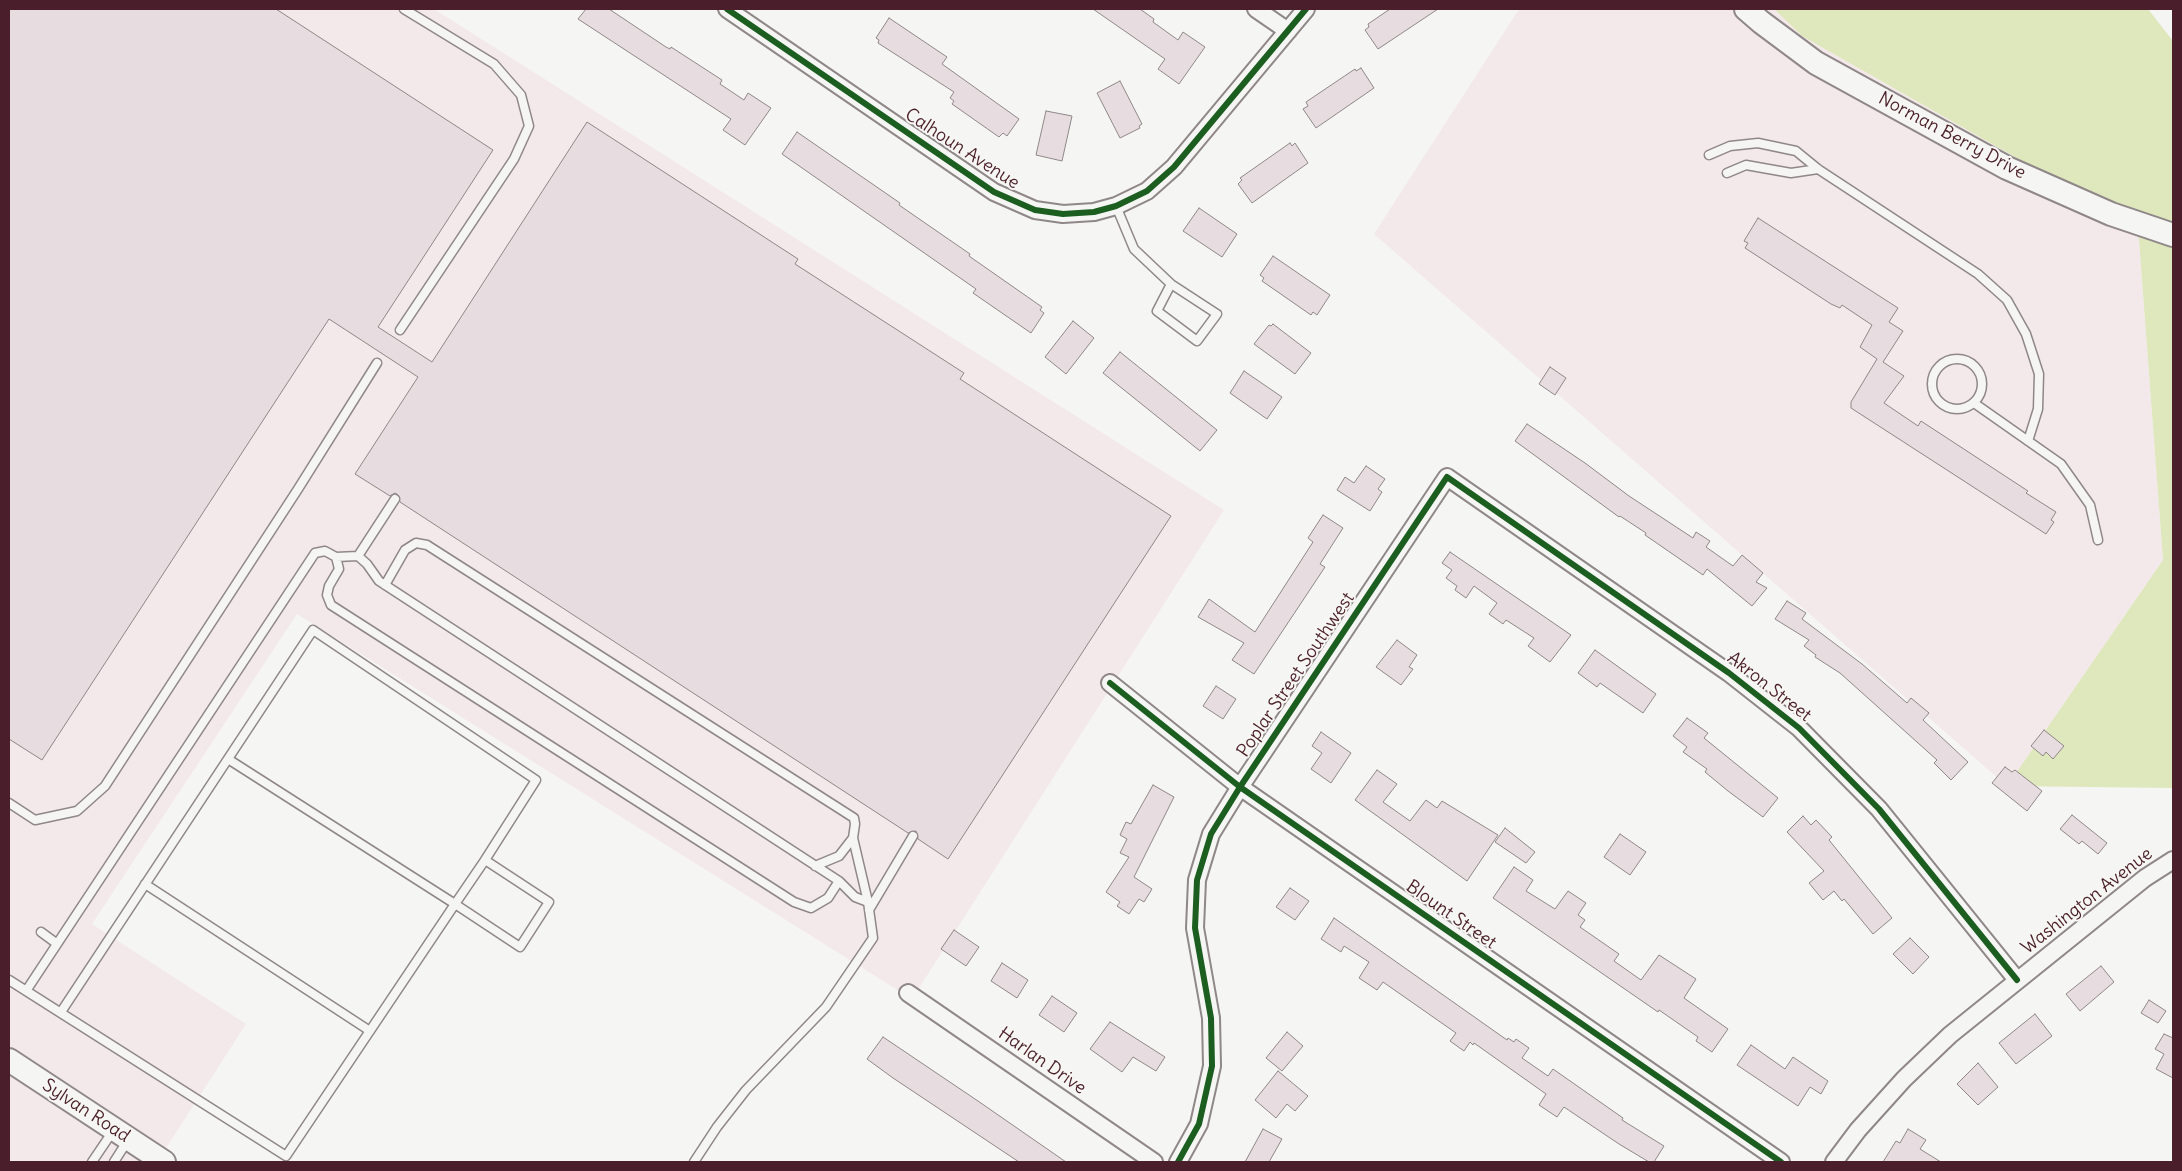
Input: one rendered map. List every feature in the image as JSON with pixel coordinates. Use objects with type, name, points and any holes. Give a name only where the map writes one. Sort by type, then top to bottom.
[{"type":"main road","name":"Norman Berry Drive","points":[[1746,9],[1760,22],[1816,62],[2007,168],[2111,214],[2173,235]]},
{"type":"main road","name":"Sylvan Road","points":[[9,1060],[164,1162]]},
{"type":"street","name":"Calhoun Avenue","points":[[727,9],[994,192],[1035,210],[1063,214],[1094,212],[1116,206],[1147,191],[1174,167],[1306,9]]},
{"type":"street","points":[[1256,9],[1288,31]]},
{"type":"street","name":"Poplar Street Southwest","points":[[1178,1162],[1199,1124],[1212,1066],[1211,1018],[1194,928],[1197,880],[1211,834],[1240,787],[1447,477]]},
{"type":"street","name":"Akron Street","points":[[1447,477],[1729,673],[1799,728],[1879,809],[2017,980]]},
{"type":"street","name":"Blount Street","points":[[1110,683],[1240,787],[1781,1162]]},
{"type":"street","name":"Washington Avenue","points":[[1834,1162],[1858,1130],[1904,1078],[1950,1035],[2144,878],[2173,860]]},
{"type":"street","name":"Harlan Drive","points":[[908,993],[1154,1162]]},
{"type":"lane","points":[[400,330],[514,159],[528,126],[521,95],[494,64],[404,9]]},
{"type":"lane","points":[[1709,155],[1730,146],[1758,143],[1796,151],[1818,169],[1978,274],[2007,300],[2026,334],[2039,374],[2038,409],[2028,441]]},
{"type":"lane","points":[[1727,173],[1746,165],[1791,174],[1818,169]]},
{"type":"lane","points":[[1116,206],[1134,248],[1171,284],[1217,314],[1197,341],[1157,312],[1171,284]]},
{"type":"lane","points":[[1957,358],[1975,366],[1981,375],[1982,385],[1980,394],[1974,403],[1966,408],[1956,410],[1946,408],[1938,402],[1931,384],[1933,374],[1939,366],[1947,360],[1957,358]]},
{"type":"lane","points":[[9,803],[35,820],[77,811],[104,786],[298,489],[377,363]]},
{"type":"lane","points":[[1974,403],[2061,464],[2079,486],[2090,506],[2098,540]]},
{"type":"lane","points":[[358,556],[395,499]]},
{"type":"lane","points":[[385,585],[405,550],[416,543],[427,545],[854,818],[853,838],[869,906],[873,938],[826,1007],[746,1090],[717,1127],[694,1162]]},
{"type":"lane","points":[[26,990],[315,554],[325,551],[336,557],[358,556],[385,585],[839,881],[869,906]]},
{"type":"lane","points":[[336,557],[339,569],[329,586],[327,595],[331,605],[794,902],[811,908],[828,898],[839,881]]},
{"type":"lane","points":[[9,980],[286,1156],[485,860],[536,780],[313,630],[61,1012]]},
{"type":"lane","points":[[228,759],[520,947],[549,902],[485,860]]},
{"type":"lane","points":[[869,906],[913,836]]},
{"type":"lane","points":[[816,866],[839,856],[853,838]]},
{"type":"lane","points":[[146,884],[370,1031]]},
{"type":"lane","points":[[40,932],[56,943]]},
{"type":"lane","points":[[92,1162],[121,1134]]},
{"type":"lane","points":[[114,1162],[121,1134]]},
{"type":"shaded area","points":[[9,9],[434,9],[1224,510],[912,999],[297,614],[92,924],[246,1024],[157,1162],[9,1162]]},
{"type":"shaded area","points":[[1519,9],[1774,9],[1802,36],[2138,227],[2163,560],[2007,786],[1374,234]]},
{"type":"green space","points":[[1774,9],[2148,9],[2173,41],[2173,788],[2007,786],[2163,560],[2138,227],[1802,36]]},
{"type":"building","points":[[9,9],[276,9],[493,150],[378,327],[432,362],[587,122],[798,259],[795,264],[964,373],[960,379],[1171,516],[948,859],[918,839],[916,831],[908,833],[400,502],[398,495],[395,493],[390,496],[355,474],[418,377],[329,319],[42,760],[9,739]]},
{"type":"building","points":[[586,9],[609,9],[666,47],[670,49],[671,47],[722,80],[720,84],[744,100],[748,93],[771,108],[745,145],[723,130],[731,119],[578,19]]},
{"type":"building","points":[[1093,9],[1140,9],[1154,19],[1153,22],[1178,40],[1183,32],[1205,47],[1179,84],[1158,69],[1165,59]]},
{"type":"building","points":[[1390,9],[1438,9],[1378,49],[1365,30],[1369,27],[1368,24]]},
{"type":"building","points":[[889,18],[947,57],[942,64],[1019,119],[1007,136],[1003,133],[999,137],[952,104],[954,101],[950,98],[954,92],[878,43],[879,40],[876,38]]},
{"type":"building","points":[[1361,68],[1374,88],[1316,128],[1303,109],[1308,106],[1306,102],[1355,69],[1356,71]]},
{"type":"building","points":[[1120,81],[1142,124],[1139,126],[1140,128],[1120,138],[1097,93]]},
{"type":"building","points":[[1046,111],[1072,116],[1062,161],[1036,155]]},
{"type":"building","points":[[797,132],[900,203],[899,205],[1042,307],[1040,310],[1044,313],[1031,333],[973,293],[976,289],[782,154]]},
{"type":"building","points":[[1290,143],[1292,146],[1295,143],[1308,163],[1252,203],[1238,184],[1242,180],[1240,178]]},
{"type":"building","points":[[1199,208],[1237,234],[1222,257],[1183,231]]},
{"type":"building","points":[[1758,218],[1898,308],[1889,322],[1903,331],[1883,362],[1904,376],[1884,403],[1918,426],[1921,421],[2028,491],[2026,493],[2056,512],[2051,520],[2054,522],[2046,534],[1851,408],[1851,402],[1877,359],[1860,347],[1872,325],[1842,305],[1840,308],[1831,304],[1745,248],[1748,243],[1744,241]]},
{"type":"building","points":[[1273,256],[1330,295],[1317,315],[1313,312],[1311,315],[1262,281],[1264,278],[1260,275]]},
{"type":"building","points":[[1073,321],[1094,338],[1066,374],[1045,357]]},
{"type":"building","points":[[1273,324],[1311,353],[1295,374],[1254,344],[1269,325]]},
{"type":"building","points":[[1120,352],[1217,430],[1200,451],[1103,373]]},
{"type":"building","points":[[1550,367],[1566,378],[1555,395],[1539,384]]},
{"type":"building","points":[[1244,371],[1282,397],[1267,419],[1230,393]]},
{"type":"building","points":[[1527,424],[1585,463],[1629,496],[1693,538],[1696,532],[1710,541],[1706,547],[1733,566],[1742,555],[1763,573],[1756,582],[1767,588],[1752,606],[1707,569],[1703,575],[1645,535],[1646,533],[1619,517],[1515,441]]},
{"type":"building","points":[[1366,466],[1385,479],[1378,489],[1382,492],[1370,511],[1337,490],[1345,477],[1354,483]]},
{"type":"building","points":[[1323,515],[1343,528],[1320,564],[1325,567],[1254,674],[1232,660],[1244,643],[1198,617],[1209,599],[1255,632],[1313,542],[1308,538]]},
{"type":"building","points":[[1450,552],[1571,635],[1550,662],[1528,646],[1534,638],[1506,620],[1503,624],[1489,614],[1497,603],[1474,586],[1466,598],[1455,590],[1457,586],[1446,578],[1452,570],[1442,563]]},
{"type":"building","points":[[1787,601],[1806,613],[1802,619],[1862,664],[1907,703],[1911,698],[1929,713],[1923,720],[1968,762],[1951,780],[1934,763],[1937,760],[1840,673],[1815,657],[1816,655],[1804,646],[1809,640],[1775,619]]},
{"type":"building","points":[[1397,640],[1417,655],[1409,667],[1413,669],[1401,685],[1376,667]]},
{"type":"building","points":[[1595,650],[1656,694],[1643,713],[1600,683],[1597,687],[1578,673]]},
{"type":"building","points":[[1216,686],[1236,699],[1223,719],[1203,706]]},
{"type":"building","points":[[1687,718],[1708,733],[1704,738],[1778,798],[1763,817],[1705,772],[1707,769],[1683,752],[1687,747],[1673,736]]},
{"type":"building","points":[[2044,730],[2064,746],[2053,759],[2046,752],[2043,756],[2031,746]]},
{"type":"building","points":[[1321,732],[1351,753],[1331,783],[1311,769],[1322,753],[1312,746]]},
{"type":"building","points":[[2005,767],[2012,772],[2015,770],[2042,791],[2027,811],[1992,783]]},
{"type":"building","points":[[1377,770],[1397,784],[1383,802],[1410,821],[1426,800],[1437,808],[1442,801],[1498,835],[1467,881],[1355,800]]},
{"type":"building","points":[[1153,785],[1174,797],[1134,877],[1152,889],[1144,902],[1139,899],[1129,914],[1117,906],[1120,902],[1106,892],[1129,857],[1120,853],[1127,839],[1120,835],[1126,822],[1131,824]]},
{"type":"building","points":[[2072,815],[2107,843],[2098,854],[2082,841],[2079,844],[2060,829]]},
{"type":"building","points":[[1803,816],[1811,825],[1816,820],[1832,837],[1829,840],[1892,918],[1873,934],[1844,899],[1842,901],[1834,891],[1823,900],[1809,883],[1824,871],[1787,832]]},
{"type":"building","points":[[1505,828],[1535,852],[1526,863],[1495,842]]},
{"type":"building","points":[[1620,834],[1646,852],[1630,875],[1604,857]]},
{"type":"building","points":[[1514,867],[1533,880],[1526,891],[1555,909],[1568,891],[1586,903],[1578,915],[1585,920],[1580,927],[1619,954],[1614,961],[1641,980],[1659,955],[1696,979],[1684,998],[1728,1029],[1712,1052],[1696,1041],[1698,1037],[1659,1010],[1658,1012],[1493,898]]},
{"type":"building","points":[[1290,888],[1309,901],[1295,920],[1276,907]]},
{"type":"building","points":[[1334,918],[1507,1040],[1508,1038],[1514,1042],[1516,1039],[1529,1048],[1522,1058],[1548,1076],[1553,1069],[1623,1118],[1622,1120],[1664,1146],[1654,1162],[1649,1162],[1619,1144],[1564,1107],[1557,1117],[1539,1105],[1546,1094],[1474,1043],[1473,1045],[1470,1042],[1464,1051],[1450,1041],[1456,1033],[1383,982],[1377,990],[1359,978],[1369,962],[1344,946],[1341,952],[1321,939]]},
{"type":"building","points":[[954,930],[979,947],[966,966],[941,949]]},
{"type":"building","points":[[1910,938],[1929,957],[1913,974],[1893,954]]},
{"type":"building","points":[[1002,963],[1028,980],[1017,998],[991,981]]},
{"type":"building","points":[[2101,966],[2114,982],[2080,1011],[2066,994]]},
{"type":"building","points":[[1052,996],[1077,1013],[1064,1032],[1039,1015]]},
{"type":"building","points":[[2149,1000],[2166,1011],[2158,1023],[2141,1013]]},
{"type":"building","points":[[2035,1014],[2052,1036],[2016,1064],[1999,1043]]},
{"type":"building","points":[[1110,1022],[1165,1057],[1156,1071],[1133,1057],[1122,1072],[1090,1049]]},
{"type":"building","points":[[1287,1032],[1303,1046],[1282,1071],[1266,1058]]},
{"type":"building","points":[[2164,1034],[2173,1038],[2173,1078],[2156,1069],[2164,1054],[2155,1049]]},
{"type":"building","points":[[883,1037],[1066,1162],[1019,1162],[893,1078],[867,1059]]},
{"type":"building","points":[[1751,1045],[1785,1069],[1793,1057],[1828,1081],[1821,1094],[1810,1087],[1798,1106],[1737,1065]]},
{"type":"building","points":[[1978,1063],[1998,1087],[1978,1105],[1957,1084]]},
{"type":"building","points":[[1278,1071],[1308,1096],[1295,1111],[1287,1104],[1276,1118],[1255,1100]]},
{"type":"building","points":[[1263,1129],[1282,1139],[1269,1162],[1245,1162]]},
{"type":"building","points":[[1908,1129],[1926,1140],[1920,1149],[1941,1162],[1883,1162],[1896,1141],[1900,1143]]},
{"type":"cycle path","points":[[727,9],[994,192],[1035,210],[1063,214],[1094,212],[1116,206],[1147,191],[1174,167],[1306,9]]},
{"type":"cycle path","points":[[1178,1162],[1199,1124],[1212,1066],[1211,1018],[1195,928],[1197,880],[1211,834],[1240,787],[1447,477],[1729,673],[1799,728],[1879,809],[2017,980]]},
{"type":"cycle path","points":[[1110,683],[1240,787],[1781,1162]]}]
